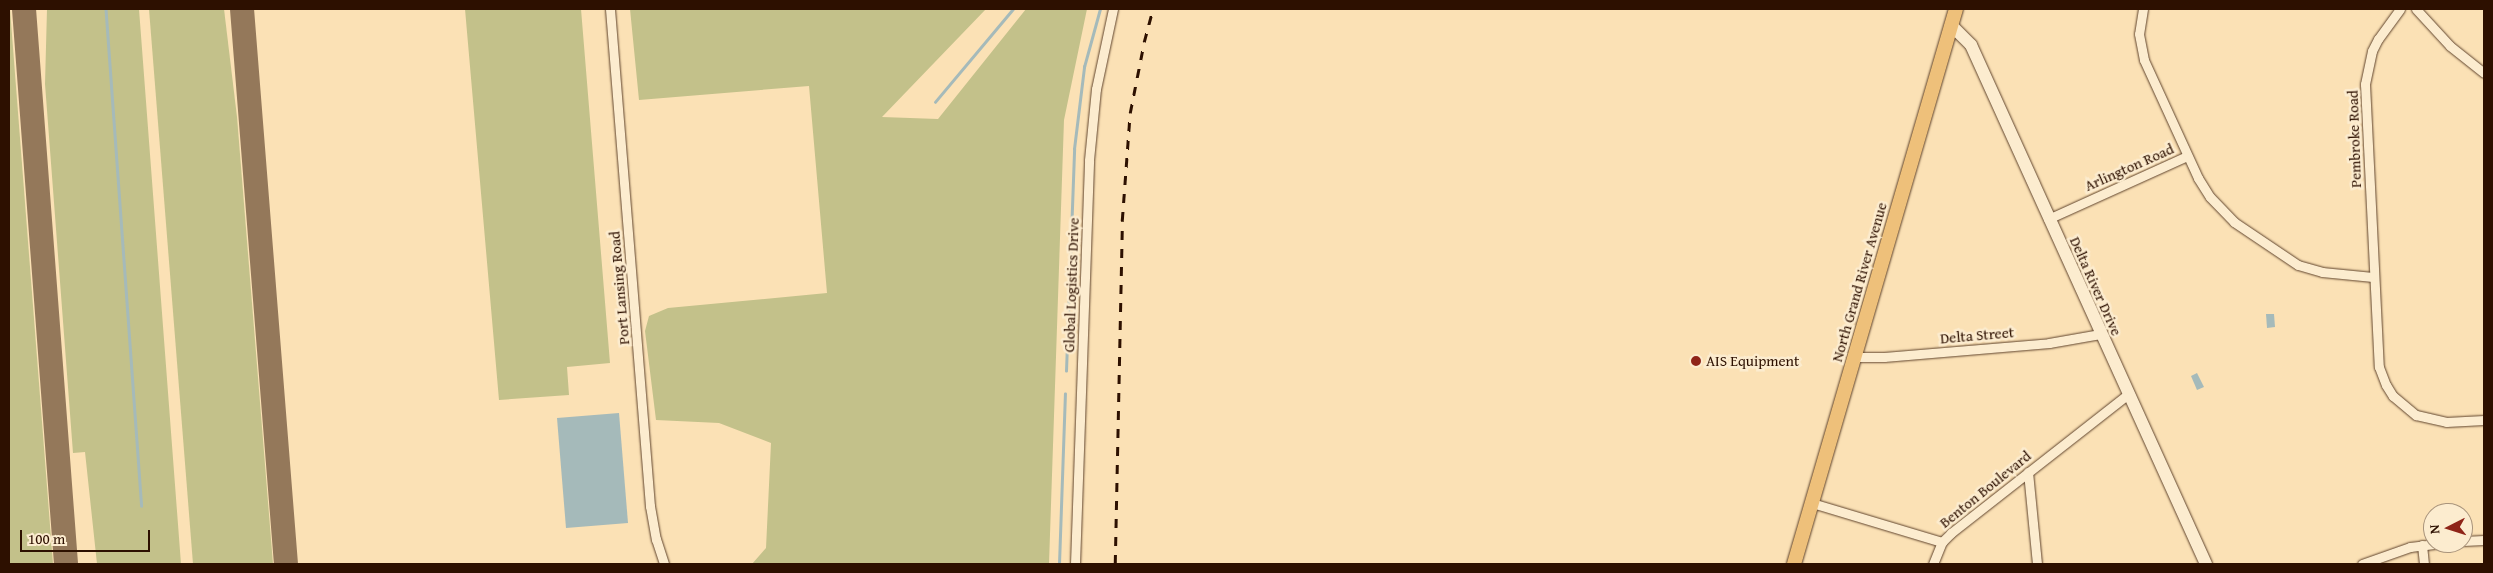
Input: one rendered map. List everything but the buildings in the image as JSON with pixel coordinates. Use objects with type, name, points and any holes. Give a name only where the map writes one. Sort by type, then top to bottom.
[{"type":"main road","name":"North Grand River Avenue","points":[[1794,564],[1956,9]]},
{"type":"street","name":"Port Lansing Road","points":[[610,9],[650,506],[656,539],[664,564]]},
{"type":"street","name":"Global Logistics Drive","points":[[1075,564],[1089,160],[1096,89],[1113,9]]},
{"type":"street","points":[[2144,9],[2139,28],[2140,46],[2187,156]]},
{"type":"street","name":"Pembroke Road","points":[[2373,277],[2365,84],[2372,51],[2400,9]]},
{"type":"street","points":[[2416,9],[2450,46],[2484,74]]},
{"type":"street","name":"Delta River Drive","points":[[1951,25],[1971,45],[2100,334],[2206,564]]},
{"type":"street","name":"Arlington Road","points":[[2048,219],[2187,156],[2198,178],[2221,210],[2234,222],[2280,254],[2298,265],[2322,272],[2373,277]]},
{"type":"street","points":[[2373,277],[2379,367],[2386,385],[2393,396],[2416,415],[2430,420],[2454,422],[2484,420]]},
{"type":"street","name":"Delta Street","points":[[1854,357],[1884,357],[2049,343],[2084,339],[2100,334]]},
{"type":"street","name":"Benton Boulevard","points":[[1812,503],[1942,542],[2128,394]]},
{"type":"street","points":[[2028,472],[2037,564]]},
{"type":"street","points":[[1933,564],[1942,542]]},
{"type":"street","points":[[2362,564],[2397,550],[2422,545],[2424,564]]},
{"type":"shaded area","points":[[10,9],[53,564],[9,564]]},
{"type":"shaded area","points":[[47,9],[139,9],[181,564],[97,564],[85,452],[73,453],[45,84]]},
{"type":"shaded area","points":[[149,9],[224,9],[237,117],[273,564],[193,564]]},
{"type":"shaded area","points":[[465,9],[581,9],[610,363],[567,367],[569,395],[499,400]]},
{"type":"shaded area","points":[[630,9],[986,9],[882,117],[938,119],[1026,9],[1087,9],[1064,120],[1049,564],[752,564],[766,548],[771,443],[719,423],[656,420],[645,331],[649,316],[668,308],[827,293],[809,86],[639,100]]},
{"type":"shaded area","points":[[2266,314],[2274,314],[2275,327],[2267,328]]},
{"type":"shaded area","points":[[2197,373],[2204,387],[2197,390],[2191,376]]},
{"type":"shaded area","points":[[619,413],[628,523],[566,528],[557,418]]},
{"type":"waterway","points":[[106,9],[142,506]]},
{"type":"waterway","points":[[935,102],[1013,9]]},
{"type":"waterway","points":[[1066,371],[1074,149],[1084,67],[1100,9]]},
{"type":"waterway","points":[[1059,564],[1065,394]]},
{"type":"taxiway","points":[[24,9],[66,564]]},
{"type":"taxiway","points":[[242,9],[286,564]]},
{"type":"railway","points":[[1115,564],[1122,221],[1130,113],[1144,42],[1153,9]]},
{"type":"place","name":"AIS Equipment","points":[[1696,361]]}]
